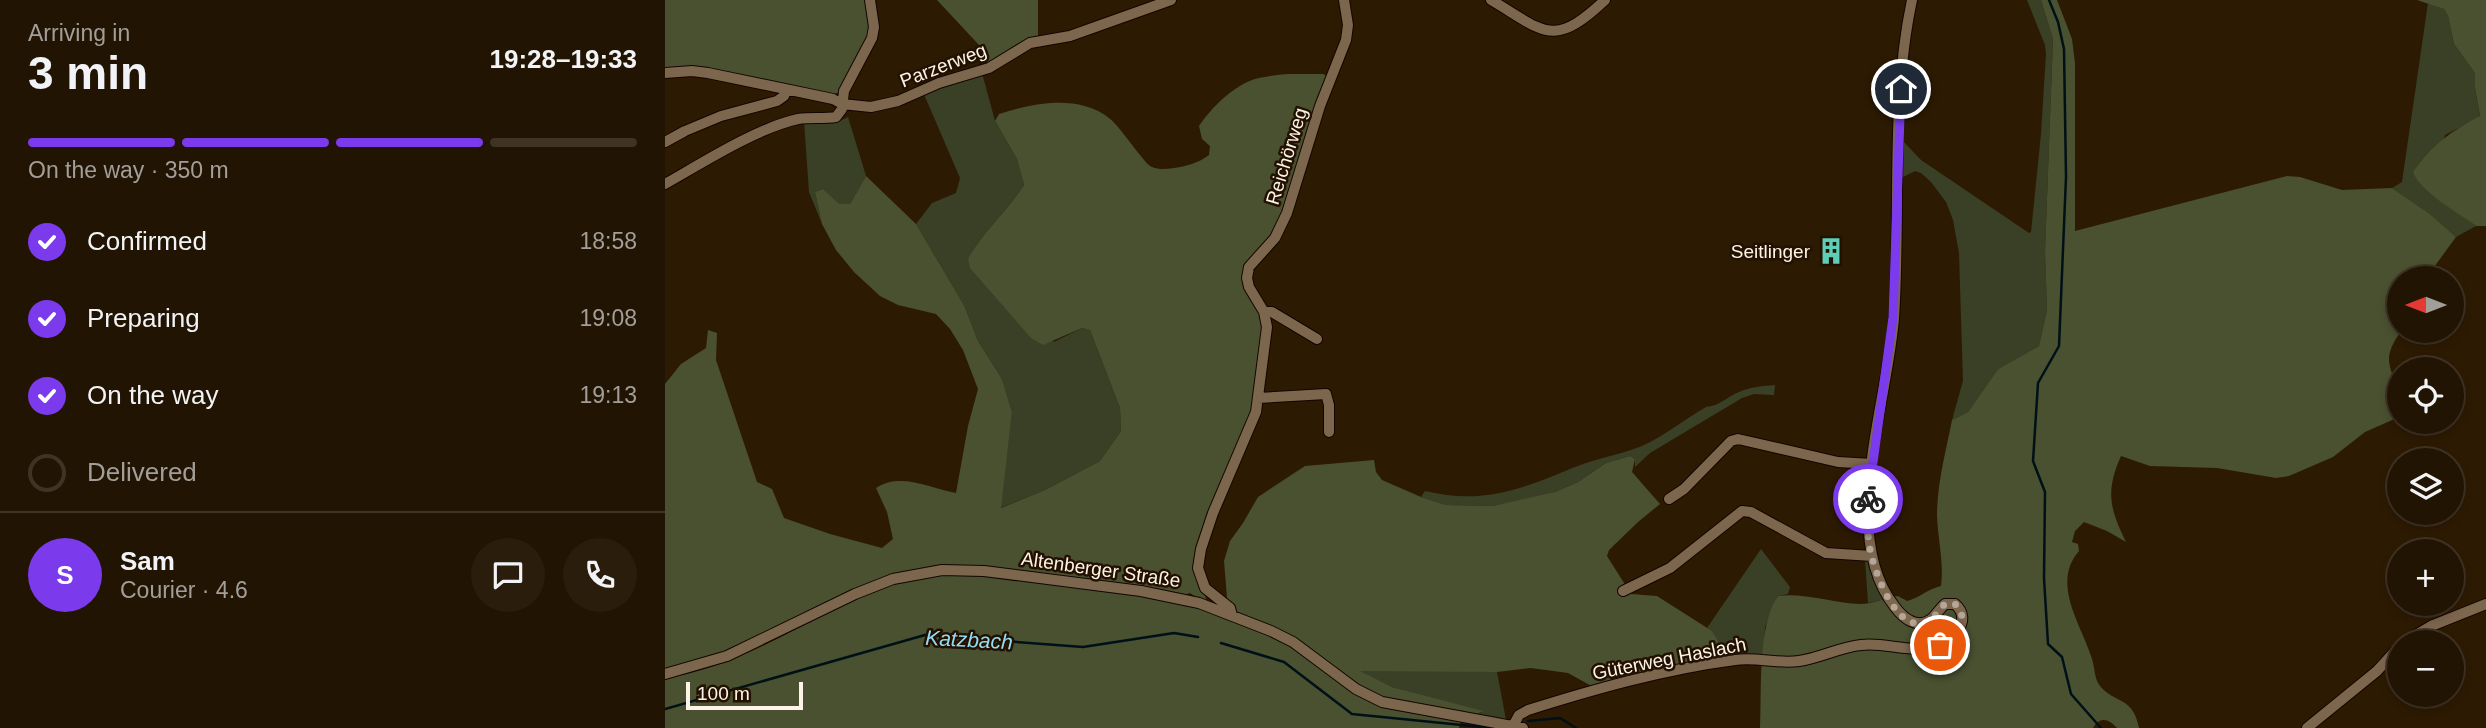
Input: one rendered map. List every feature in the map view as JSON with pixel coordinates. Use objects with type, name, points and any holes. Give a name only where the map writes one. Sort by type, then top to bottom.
[{"type":"street","points":[[665,184],[736,144],[778,126],[796,120],[836,117],[840,113],[844,90],[872,38],[874,27],[870,0]]},
{"type":"street","name":"Parzerweg","points":[[665,73],[708,73],[833,99],[842,104],[871,107],[898,101],[939,83],[989,68],[1030,43],[1070,36],[1171,0]]},
{"type":"street","name":"Reichörweg","points":[[1232,615],[1230,608],[1205,588],[1199,576],[1199,560],[1223,485],[1253,424],[1258,398],[1267,337],[1264,312],[1249,287],[1249,267],[1275,238],[1287,213],[1320,106],[1346,40],[1348,25],[1344,0]]},
{"type":"street","points":[[1491,0],[1529,25],[1550,31],[1570,27],[1605,0]]},
{"type":"street","name":"Güterweg Haslach","points":[[1518,727],[1516,718],[1528,710],[1643,677],[1744,659],[1801,661],[1865,645],[1922,649],[1940,645],[1958,632],[1962,618],[1955,604],[1945,604],[1930,621],[1924,623],[1912,622],[1891,603],[1872,556],[1867,517],[1872,464],[1891,343],[1901,89],[1912,0]]},
{"type":"street","points":[[665,142],[722,116],[777,102],[786,90]]},
{"type":"street","points":[[1264,312],[1272,312],[1317,339]]},
{"type":"street","points":[[1258,398],[1326,394],[1329,405],[1329,432]]},
{"type":"street","points":[[1669,499],[1684,489],[1731,441],[1738,439],[1838,462],[1872,464]]},
{"type":"street","points":[[1623,592],[1670,568],[1742,511],[1751,512],[1826,553],[1872,556]]},
{"type":"street","name":"Altenberger Straße","points":[[665,674],[746,648],[874,586],[911,574],[984,570],[1189,600],[1232,615],[1293,642],[1356,689],[1382,702],[1518,727]]},
{"type":"street","points":[[2424,630],[2486,604]]},
{"type":"street","points":[[2307,728],[2387,660]]},
{"type":"green space","points":[[665,0],[867,0],[870,34],[841,91],[831,96],[665,71]]},
{"type":"green space","points":[[937,0],[1038,0],[1038,38],[988,66],[979,45]]},
{"type":"green space","points":[[2027,0],[2041,0],[2053,39],[2045,252],[2047,310],[2039,346],[1998,369],[1968,412],[1952,420],[1963,381],[1959,253],[1953,220],[1946,202],[1931,182],[1915,171],[1901,178],[1902,140],[1921,160],[2031,232],[2046,54]]},
{"type":"green space","points":[[2041,0],[2057,0],[2072,39],[2075,63],[2075,231],[2287,176],[2300,177],[2342,190],[2392,188],[2430,214],[2456,237],[2435,266],[2387,266],[2387,343],[2394,343],[2387,357],[2387,422],[2365,432],[2333,457],[2289,476],[2276,478],[2217,468],[2150,466],[2121,456],[2113,480],[2111,500],[2126,542],[2084,522],[2075,531],[2072,542],[2078,544],[2079,551],[2071,564],[2068,591],[2098,683],[2106,692],[2128,705],[2139,728],[2117,728],[2102,720],[2093,728],[1760,728],[1764,641],[1771,609],[1778,596],[1796,595],[1865,604],[1898,596],[1907,601],[1941,586],[1937,504],[1952,420],[1968,412],[1998,369],[2039,346],[2047,310],[2045,252],[2053,39]]},
{"type":"green space","points":[[2417,0],[2486,0],[2486,226],[2476,226],[2441,202],[2423,187],[2413,172],[2443,140],[2480,116],[2475,73],[2454,44],[2448,16],[2444,9]]},
{"type":"green space","points":[[2428,3],[2444,9],[2454,44],[2475,73],[2480,117],[2445,135],[2429,192],[2476,226],[2456,237],[2430,214],[2392,188],[2402,182]]},
{"type":"green space","points":[[982,73],[995,121],[1017,159],[1024,185],[968,258],[1054,342],[1082,328],[1090,330],[1120,408],[1121,431],[1100,461],[1045,490],[1000,508],[1012,412],[1002,379],[978,341],[964,305],[916,224],[932,203],[956,193],[960,178],[923,92]]},
{"type":"green space","points":[[1288,74],[1323,74],[1329,77],[1278,226],[1247,266],[1262,316],[1261,360],[1247,429],[1216,493],[1202,534],[1201,579],[1208,605],[1190,593],[1184,595],[924,568],[726,652],[665,670],[665,384],[681,364],[706,348],[708,330],[717,333],[716,360],[757,482],[772,489],[784,518],[882,548],[893,539],[887,512],[876,488],[886,483],[905,481],[956,493],[968,426],[978,389],[963,350],[950,329],[936,314],[898,305],[880,296],[854,272],[836,250],[822,224],[815,192],[823,189],[839,204],[850,204],[866,176],[916,224],[964,305],[978,341],[1002,379],[1012,412],[1001,508],[1045,490],[1100,461],[1121,431],[1120,408],[1090,330],[1082,328],[1043,345],[1031,338],[970,268],[968,258],[974,248],[1024,185],[1017,159],[995,121],[999,114],[1055,103],[1070,103],[1097,110],[1120,129],[1148,164],[1160,169],[1174,168],[1193,164],[1209,155],[1210,146],[1202,139],[1199,126],[1224,98],[1255,79]]},
{"type":"green space","points":[[848,117],[866,176],[850,204],[839,205],[823,189],[815,192],[822,224],[809,192],[804,121],[838,122]]},
{"type":"green space","points":[[1775,385],[1774,395],[1754,394],[1742,398],[1650,453],[1635,467],[1635,459],[1630,456],[1606,463],[1578,482],[1555,492],[1493,506],[1446,505],[1421,497],[1425,491],[1465,496],[1520,488],[1583,464],[1642,446],[1706,407],[1739,392]]},
{"type":"green space","points":[[1630,456],[1635,459],[1632,472],[1660,504],[1609,550],[1607,556],[1631,594],[1657,596],[1712,631],[1724,659],[1595,688],[1568,673],[1531,668],[1497,672],[1360,671],[1392,687],[1483,711],[1477,714],[1383,698],[1228,610],[1224,561],[1230,541],[1258,497],[1305,466],[1374,460],[1376,472],[1382,480],[1421,497],[1446,505],[1493,506],[1555,492],[1578,482],[1606,463]]},
{"type":"green space","points":[[1761,549],[1790,587],[1788,594],[1778,596],[1765,627],[1764,657],[1724,659],[1712,631],[1707,628]]},
{"type":"green space","points":[[1865,560],[1871,563],[1885,599],[1868,603]]},
{"type":"green space","points":[[965,572],[1092,588],[1205,609],[1276,638],[1380,706],[1461,721],[1459,728],[665,728],[665,678],[726,662],[904,579]]},
{"type":"green space","points":[[1358,671],[1497,672],[1506,720],[1477,714],[1482,712],[1392,687]]},
{"type":"waterway","points":[[2049,0],[2058,22],[2064,49],[2066,177],[2059,346],[2038,383],[2033,461],[2045,492],[2044,578],[2048,644],[2062,657],[2071,694],[2101,728]]},
{"type":"waterway","name":"Katzbach","points":[[665,709],[925,635],[1083,647],[1174,633],[1198,637]]},
{"type":"waterway","name":"Katzbach","points":[[1221,643],[1284,662],[1352,714],[1492,728]]},
{"type":"waterway","name":"Katzbach","points":[[1528,721],[1560,718],[1576,728]]},
{"type":"way so far","points":[[1868,499],[1867,517],[1872,556],[1891,603],[1905,618],[1918,624],[1930,621],[1945,604],[1955,604],[1961,612],[1958,632],[1940,645]]},
{"type":"place","name":"Seitlinger","points":[[1831,251]]},
{"type":"route","points":[[1868,499],[1891,343],[1901,89]]}]
